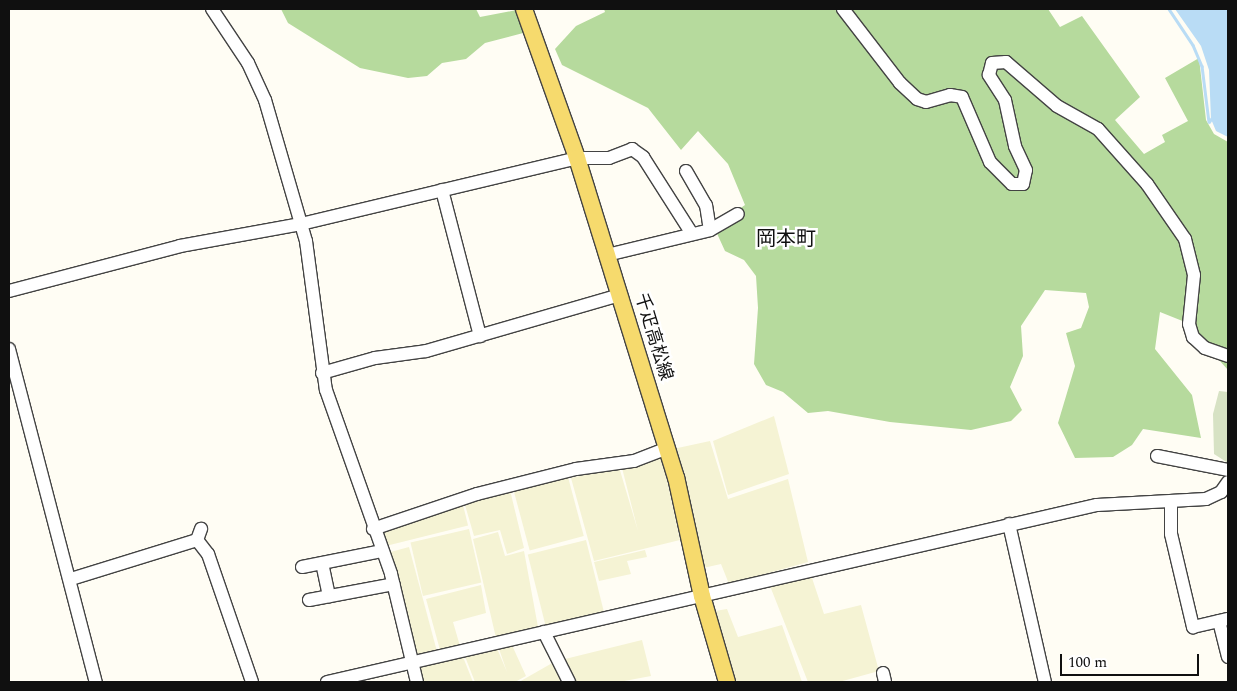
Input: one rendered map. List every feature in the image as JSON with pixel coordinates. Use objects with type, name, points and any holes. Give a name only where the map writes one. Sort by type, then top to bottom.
[{"type":"main road","name":"千疋高松線","points":[[524,9],[577,158],[620,295],[665,449],[678,485],[702,596],[728,682]]},
{"type":"street","points":[[212,9],[259,85],[301,224],[312,270],[312,303],[322,372],[373,529],[394,584],[417,682]]},
{"type":"street","points":[[843,9],[900,83],[917,99],[926,102],[950,95],[962,97],[990,162],[1012,184],[1022,184],[1026,170],[1015,146],[1005,100],[989,75],[992,62],[1006,62],[1057,106],[1098,129],[1147,184],[1185,239],[1194,275],[1189,324],[1193,337],[1205,348],[1228,356]]},
{"type":"street","points":[[9,291],[180,246],[301,224],[577,158],[609,158],[632,149],[643,157],[692,234]]},
{"type":"street","points":[[686,171],[706,205],[710,230]]},
{"type":"street","points":[[442,190],[480,336]]},
{"type":"street","points":[[608,256],[710,230],[738,214]]},
{"type":"street","points":[[322,372],[375,358],[426,351],[620,295]]},
{"type":"street","points":[[9,348],[71,579],[96,682]]},
{"type":"street","points":[[373,529],[477,494],[576,469],[634,461],[665,449]]},
{"type":"street","points":[[1157,456],[1228,470]]},
{"type":"street","points":[[327,682],[1097,505],[1171,503],[1214,496],[1228,482]]},
{"type":"street","points":[[1171,503],[1171,534],[1193,627],[1224,620],[1227,649]]},
{"type":"street","points":[[1009,524],[1045,682]]},
{"type":"street","points":[[71,579],[199,534],[208,554],[252,682]]},
{"type":"street","points":[[302,567],[382,551]]},
{"type":"street","points":[[322,563],[329,596]]},
{"type":"street","points":[[309,600],[394,584]]},
{"type":"street","points":[[544,632],[569,682]]},
{"type":"shaded area","points":[[774,416],[789,474],[728,495],[713,441]]},
{"type":"shaded area","points":[[710,441],[728,499],[788,479],[808,562],[729,584],[721,564],[703,568],[673,449]]},
{"type":"shaded area","points":[[662,457],[680,540],[594,561],[571,478],[619,467],[638,531],[622,468]]},
{"type":"shaded area","points":[[568,477],[584,536],[530,550],[514,491]]},
{"type":"shaded area","points":[[510,490],[524,548],[507,554],[500,530],[474,536],[465,505]]},
{"type":"shaded area","points":[[463,505],[468,525],[382,547],[377,527]]},
{"type":"shaded area","points":[[469,529],[481,583],[423,596],[411,542]]},
{"type":"shaded area","points":[[498,532],[505,556],[524,551],[538,627],[496,638],[473,539]]},
{"type":"shaded area","points":[[586,540],[604,612],[546,626],[528,555]]},
{"type":"shaded area","points":[[409,547],[437,651],[414,658],[386,553]]},
{"type":"shaded area","points":[[645,550],[647,557],[627,561],[631,574],[599,581],[594,562]]},
{"type":"shaded area","points":[[811,575],[824,614],[861,605],[879,671],[839,682],[808,682],[770,586]]},
{"type":"shaded area","points":[[481,585],[486,613],[453,622],[460,646],[440,650],[426,599]]},
{"type":"shaded area","points":[[727,609],[738,637],[782,625],[802,682],[736,682],[715,611]]},
{"type":"shaded area","points":[[642,640],[651,676],[619,682],[573,682],[561,660]]},
{"type":"shaded area","points":[[511,643],[526,676],[515,682],[475,682],[464,654],[496,646],[507,672],[498,646]]},
{"type":"shaded area","points":[[463,657],[473,682],[420,682],[415,668]]},
{"type":"shaded area","points":[[554,662],[565,682],[519,682]]},
{"type":"green space","points":[[281,9],[476,9],[480,17],[517,10],[527,32],[485,43],[466,59],[442,63],[427,76],[408,78],[360,68],[288,23]]},
{"type":"green space","points":[[604,9],[1048,9],[1060,27],[1082,16],[1140,97],[1115,120],[1144,154],[1165,142],[1162,135],[1188,121],[1165,78],[1199,58],[1206,120],[1214,134],[1228,142],[1228,370],[1185,322],[1160,312],[1155,349],[1192,395],[1201,438],[1143,429],[1132,445],[1113,457],[1075,458],[1058,423],[1075,366],[1066,333],[1081,328],[1089,307],[1086,293],[1045,290],[1021,326],[1023,356],[1010,387],[1022,410],[1011,421],[971,430],[890,422],[828,411],[808,413],[783,392],[766,385],[754,364],[758,308],[756,276],[744,260],[725,251],[714,227],[745,205],[728,164],[698,131],[681,150],[648,108],[562,65],[555,49],[576,26],[605,12]]},
{"type":"green space","points":[[1219,391],[1228,392],[1228,463],[1214,454],[1213,414]]},
{"type":"water","points":[[1175,9],[1228,9],[1228,137],[1216,131],[1211,119],[1209,70],[1201,46]]},
{"type":"waterway","points":[[1169,9],[1193,45],[1202,66],[1209,122],[1211,119]]},
{"type":"district","name":"岡本町","points":[[786,239]]}]
